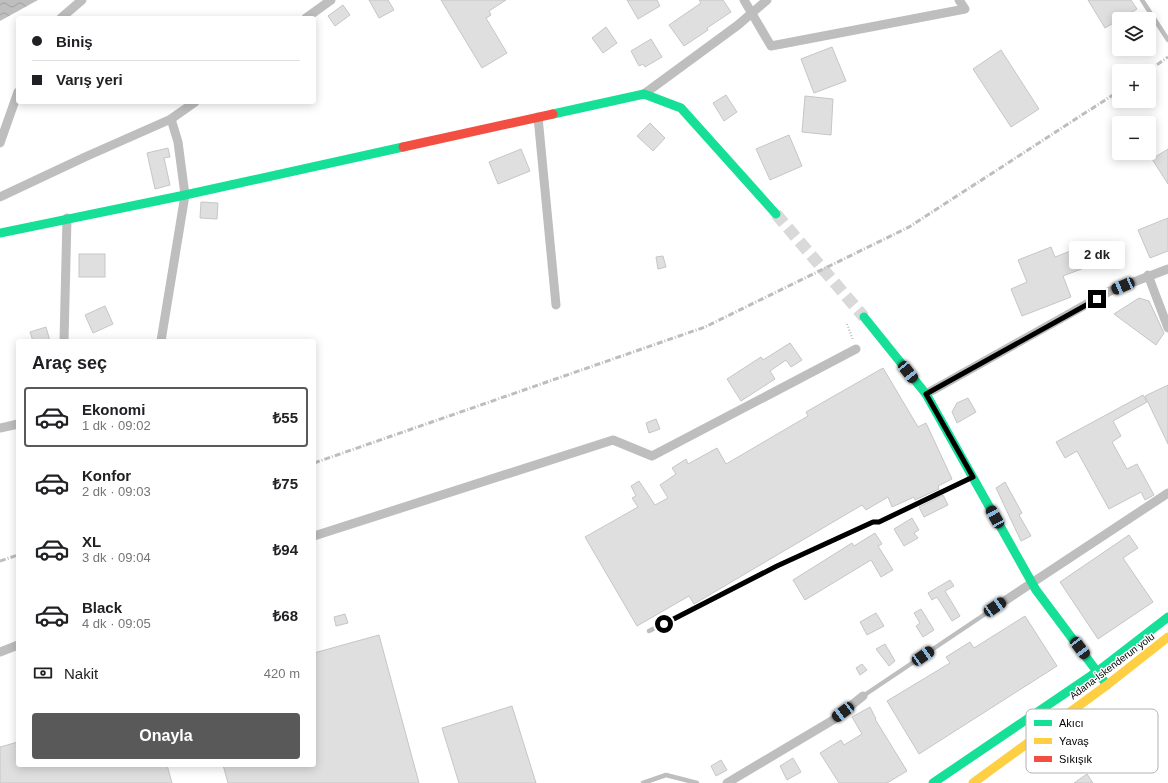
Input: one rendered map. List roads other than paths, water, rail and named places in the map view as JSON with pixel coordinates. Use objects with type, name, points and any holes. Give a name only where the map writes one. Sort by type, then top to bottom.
[{"type":"main road","points":[[0,233],[67,218],[185,195],[644,94],[681,108],[776,214]]},
{"type":"main road","points":[[864,317],[926,394],[1032,583],[1107,685]]},
{"type":"main road","points":[[1042,709],[1098,671],[1168,617]]},
{"type":"main road","name":"Adana-İskenderun yolu","points":[[1074,709],[1168,637]]},
{"type":"main road","points":[[933,783],[1026,720]]},
{"type":"main road","name":"Adana-İskenderun yolu","points":[[973,783],[1026,744]]},
{"type":"street","points":[[63,16],[82,0]]},
{"type":"street","points":[[309,16],[331,0]]},
{"type":"street","points":[[744,0],[771,46],[964,9],[959,0]]},
{"type":"street","points":[[644,94],[738,25],[751,12],[767,0]]},
{"type":"street","points":[[0,143],[16,98]]},
{"type":"street","points":[[0,197],[171,119],[192,104]]},
{"type":"street","points":[[538,117],[556,305]]},
{"type":"street","points":[[161,339],[185,195],[178,142],[171,119]]},
{"type":"street","points":[[64,339],[67,218]]},
{"type":"street","points":[[926,394],[1110,292],[1168,268]]},
{"type":"street","points":[[1148,275],[1168,328]]},
{"type":"street","points":[[316,535],[613,440],[652,456],[856,349]]},
{"type":"street","points":[[0,428],[16,424]]},
{"type":"street","points":[[1006,600],[1168,493]]},
{"type":"street","points":[[0,652],[16,646]]},
{"type":"street","points":[[727,783],[832,720],[864,696]]},
{"type":"lane","points":[[1142,0],[1168,40]]},
{"type":"lane","points":[[650,631],[777,566],[873,522],[879,522],[973,477]]},
{"type":"lane","points":[[864,696],[1006,600]]},
{"type":"lane","points":[[643,783],[666,775],[696,783]]},
{"type":"water","points":[[0,0],[38,0],[0,21]]},
{"type":"tunnel","points":[[776,214],[864,317]]},
{"type":"railway","points":[[1156,65],[1168,57]]},
{"type":"railway","points":[[316,462],[705,327],[909,227],[1112,96]]},
{"type":"railway","points":[[0,561],[16,556]]}]
